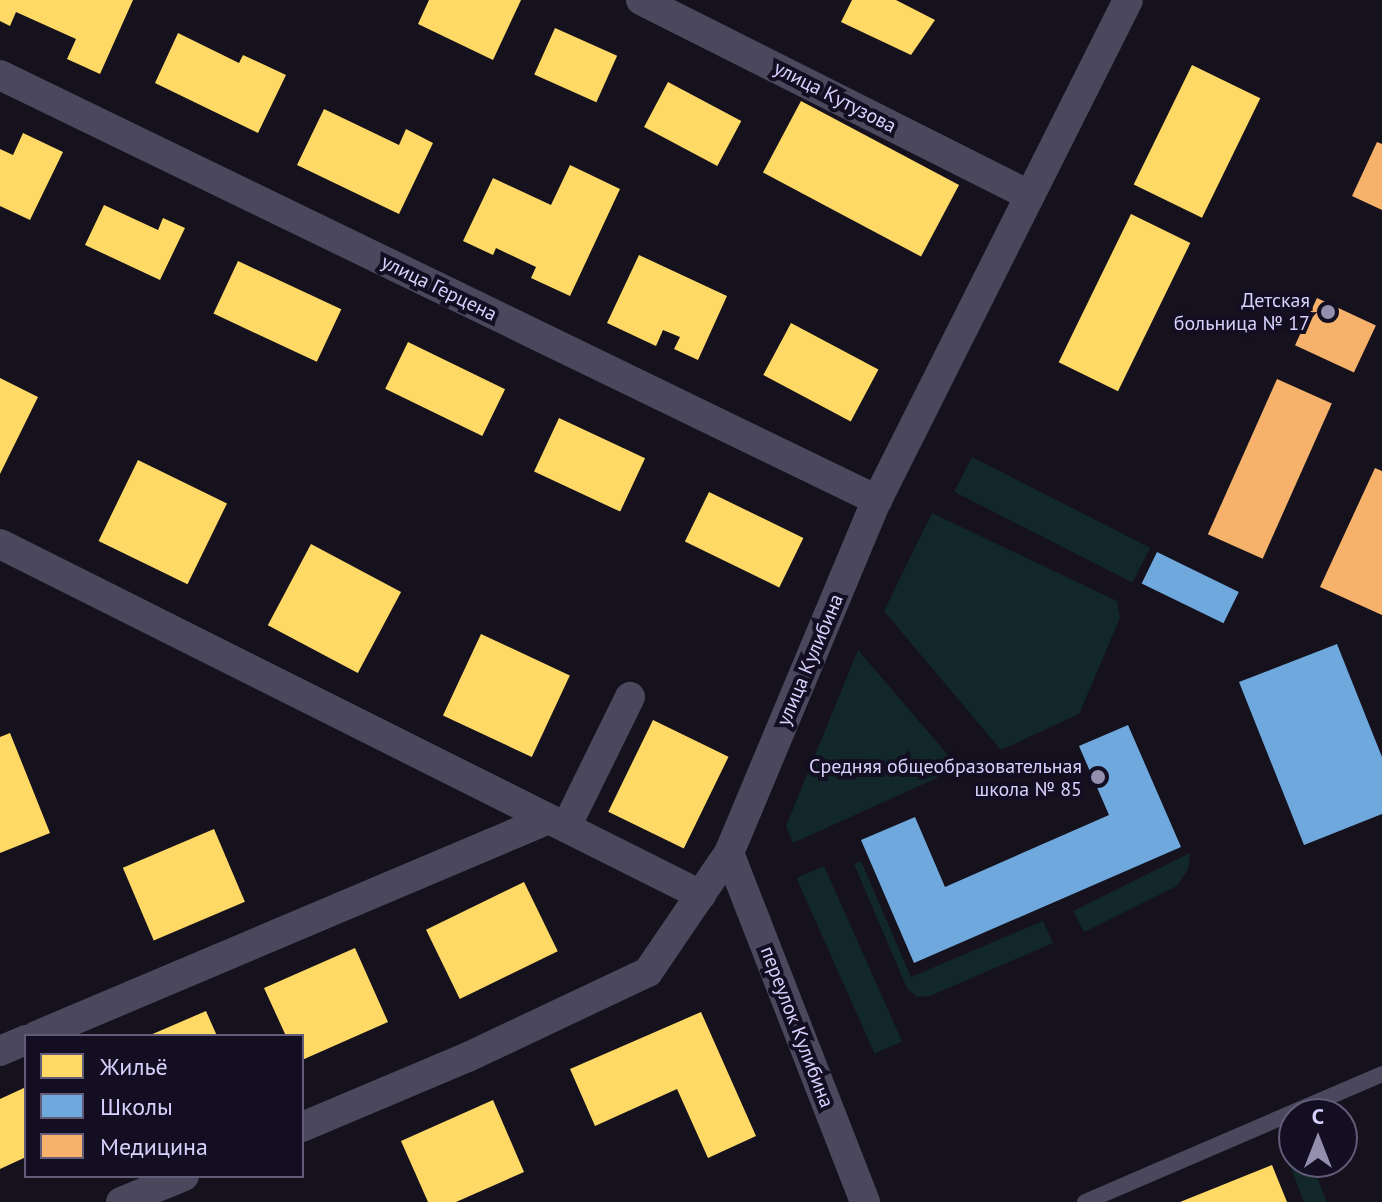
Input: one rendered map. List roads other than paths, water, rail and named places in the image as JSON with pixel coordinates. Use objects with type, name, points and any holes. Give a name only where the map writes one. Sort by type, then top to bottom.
[{"type":"street","name":"улица Кутузова","points":[[641,0],[1028,195]]},
{"type":"street","name":"улица Кулибина","points":[[304,1126],[468,1057],[648,972],[729,853],[877,500],[1128,0]]},
{"type":"street","name":"улица Герцена","points":[[0,75],[877,500]]},
{"type":"street","points":[[0,544],[701,895]]},
{"type":"street","points":[[41,1034],[558,823],[630,697]]},
{"type":"street","name":"переулок Кулибина","points":[[729,853],[865,1202]]},
{"type":"street","points":[[0,1051],[24,1041]]},
{"type":"street","points":[[121,1202],[179,1178]]},
{"type":"lane","points":[[1085,1202],[1382,1074]]},
{"type":"place","name":"Детская больница № 17","points":[[1328,312]]},
{"type":"place","name":"Средняя общеобразовательная школа № 85","points":[[1098,777]]}]
